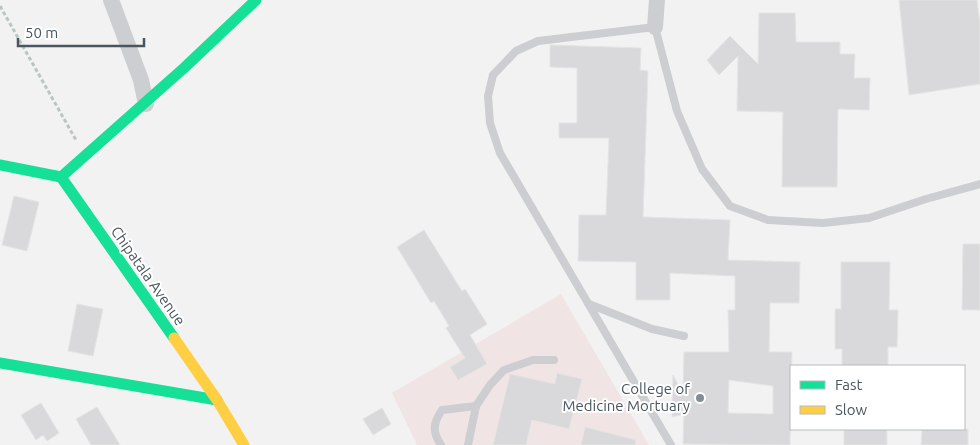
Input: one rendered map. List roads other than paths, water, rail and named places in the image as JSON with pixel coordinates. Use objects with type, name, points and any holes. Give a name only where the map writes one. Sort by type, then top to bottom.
[{"type":"street","points":[[111,0],[142,80],[146,104]]},
{"type":"street","points":[[0,165],[61,178],[222,35],[256,0]]},
{"type":"street","points":[[655,27],[657,0]]},
{"type":"street","name":"Chipatala Avenue","points":[[61,178],[217,400],[244,445]]},
{"type":"street","points":[[0,363],[217,400]]},
{"type":"lane","points":[[671,445],[500,153],[490,122],[488,96],[493,75],[503,62],[516,51],[538,41],[655,27],[677,111],[702,169],[730,206],[768,220],[823,223],[869,218],[926,198],[980,184]]},
{"type":"lane","points":[[589,304],[652,329],[684,336]]},
{"type":"lane","points":[[468,445],[476,406],[490,385],[508,368],[533,360],[554,360]]},
{"type":"lane","points":[[441,445],[435,436],[434,422],[442,410],[476,406]]},
{"type":"place","name":"College of Medicine Mortuary","points":[[700,398]]}]
